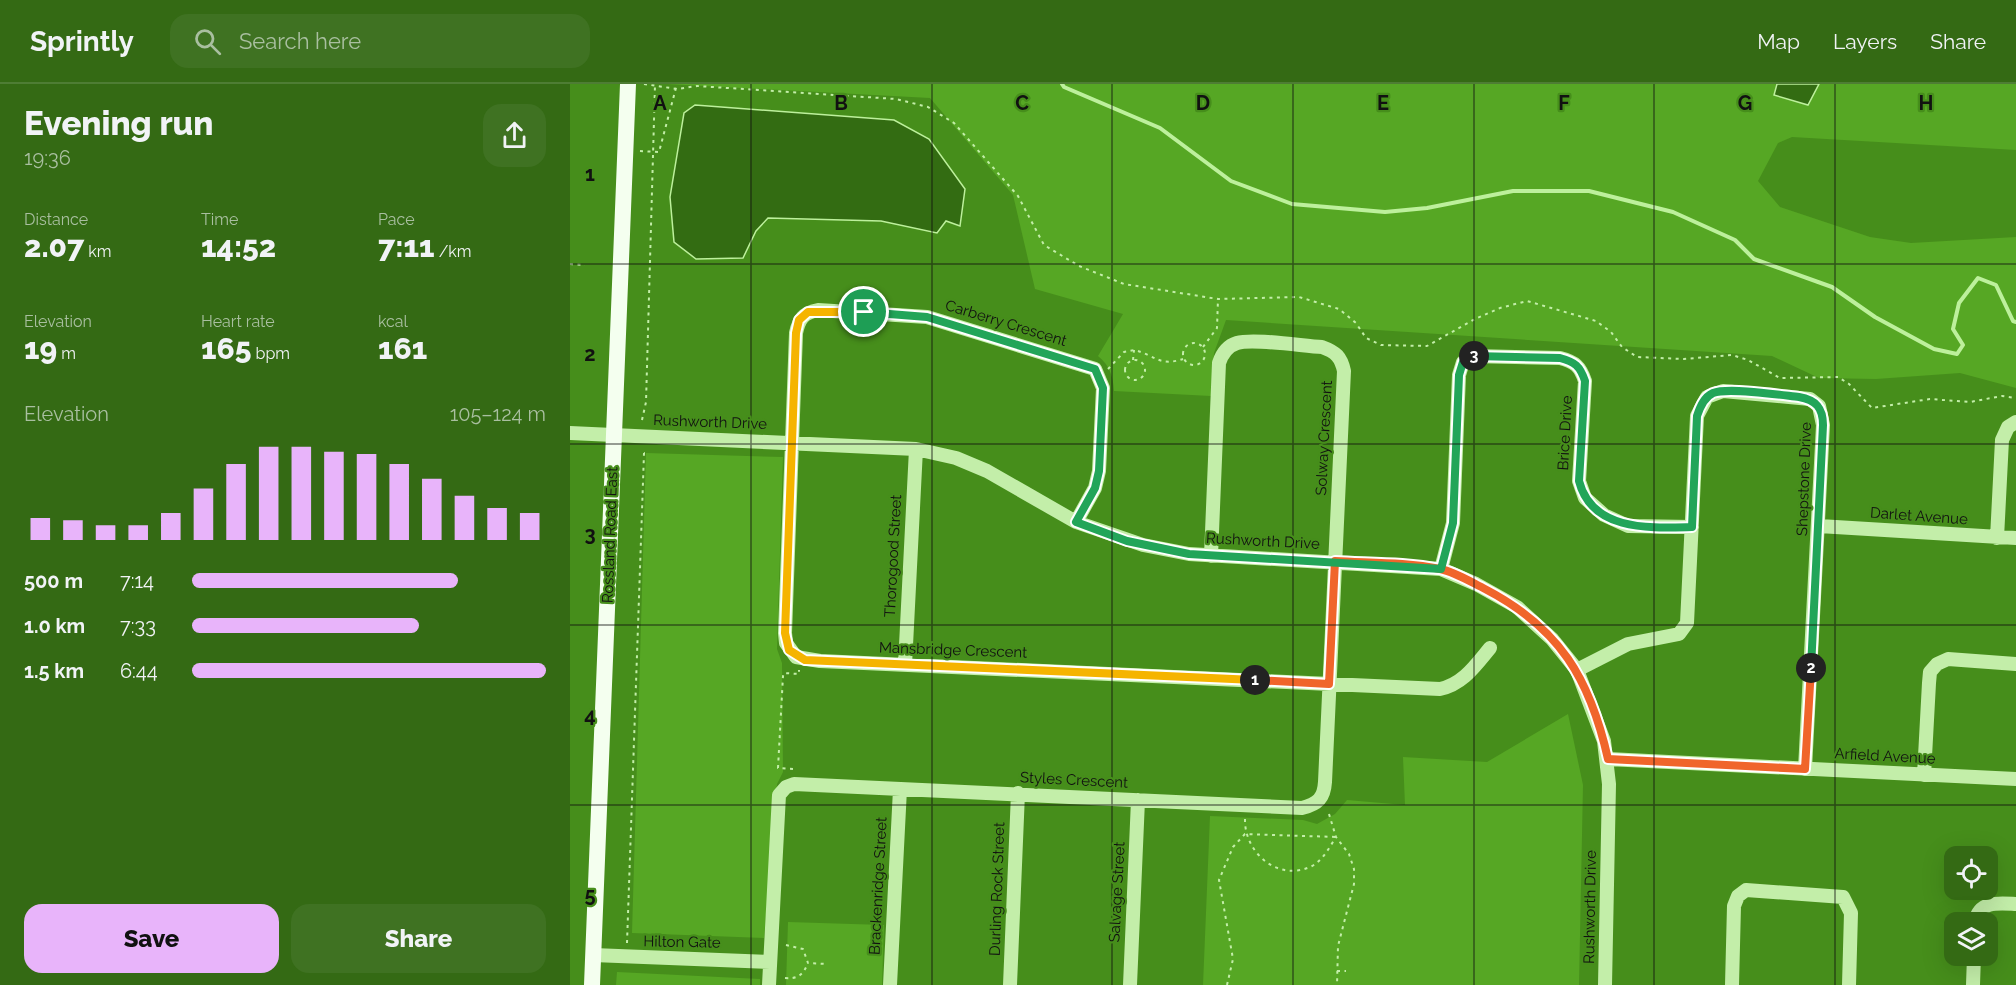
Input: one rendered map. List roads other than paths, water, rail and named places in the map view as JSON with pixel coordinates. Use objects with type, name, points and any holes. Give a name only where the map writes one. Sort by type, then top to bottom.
[{"type":"main road","name":"Rossland Road East","points":[[591,985],[628,84]]},
{"type":"street","name":"Carberry Crescent","points":[[793,441],[796,333],[799,320],[808,312],[909,315],[944,321],[1085,365],[1095,369],[1101,377],[1103,388],[1099,471],[1095,488],[1076,522]]},
{"type":"street","name":"Solway Crescent","points":[[1211,556],[1220,363],[1229,347],[1243,342],[1322,347],[1334,351],[1341,358],[1344,371],[1335,561]]},
{"type":"street","name":"Brice Drive","points":[[1441,569],[1453,523],[1459,375],[1463,362],[1472,356],[1549,358],[1573,361],[1581,370],[1585,381],[1579,481],[1586,498],[1604,515],[1628,526],[1692,527]]},
{"type":"street","name":"Shepstone Drive","points":[[1577,670],[1628,644],[1679,634],[1684,630],[1689,612],[1697,416],[1700,405],[1707,397],[1723,391],[1810,399],[1819,406],[1823,425],[1805,769]]},
{"type":"street","points":[[1997,538],[2002,440],[2008,427],[2016,422]]},
{"type":"street","name":"Rushworth Drive","points":[[570,433],[916,448],[956,458],[987,471],[1076,522],[1143,546],[1211,556],[1335,561],[1441,569],[1476,584],[1517,607],[1552,639],[1577,670],[1600,725],[1608,759],[1605,985]]},
{"type":"street","name":"Mansbridge Crescent","points":[[793,441],[785,633],[789,650],[805,660],[1440,688],[1452,686],[1468,675],[1490,648]]},
{"type":"street","name":"Thorogood Street","points":[[905,665],[916,448]]},
{"type":"street","name":"Darlet Avenue","points":[[1819,526],[2016,538]]},
{"type":"street","name":"Styles Crescent","points":[[770,985],[779,795],[786,787],[794,784],[1302,808],[1312,805],[1324,794],[1335,561]]},
{"type":"street","points":[[1924,775],[1930,672],[1937,664],[1948,659],[2016,664]]},
{"type":"street","name":"Arfield Avenue","points":[[1608,759],[2016,779]]},
{"type":"street","name":"Brackenridge Street","points":[[890,985],[900,789]]},
{"type":"street","name":"Durling Rock Street","points":[[1010,985],[1018,793]]},
{"type":"street","name":"Salvage Street","points":[[1130,985],[1138,800]]},
{"type":"street","points":[[1732,985],[1734,906],[1738,896],[1746,890],[1842,897],[1851,913],[1849,985]]},
{"type":"street","points":[[1979,912],[1992,902],[2016,903]]},
{"type":"street","name":"Hilton Gate","points":[[593,955],[770,962]]},
{"type":"street","points":[[1973,985],[1974,966]]},
{"type":"waterway","points":[[1062,84],[1064,87],[1160,128],[1231,181],[1292,204],[1385,212],[1427,208],[1513,191],[1589,191],[1673,212],[1735,240],[1754,259],[1832,287],[1875,317],[1934,349],[1957,354],[1963,345],[1953,329],[1959,303],[1978,278],[1996,285],[2013,321],[2016,322]]}]
